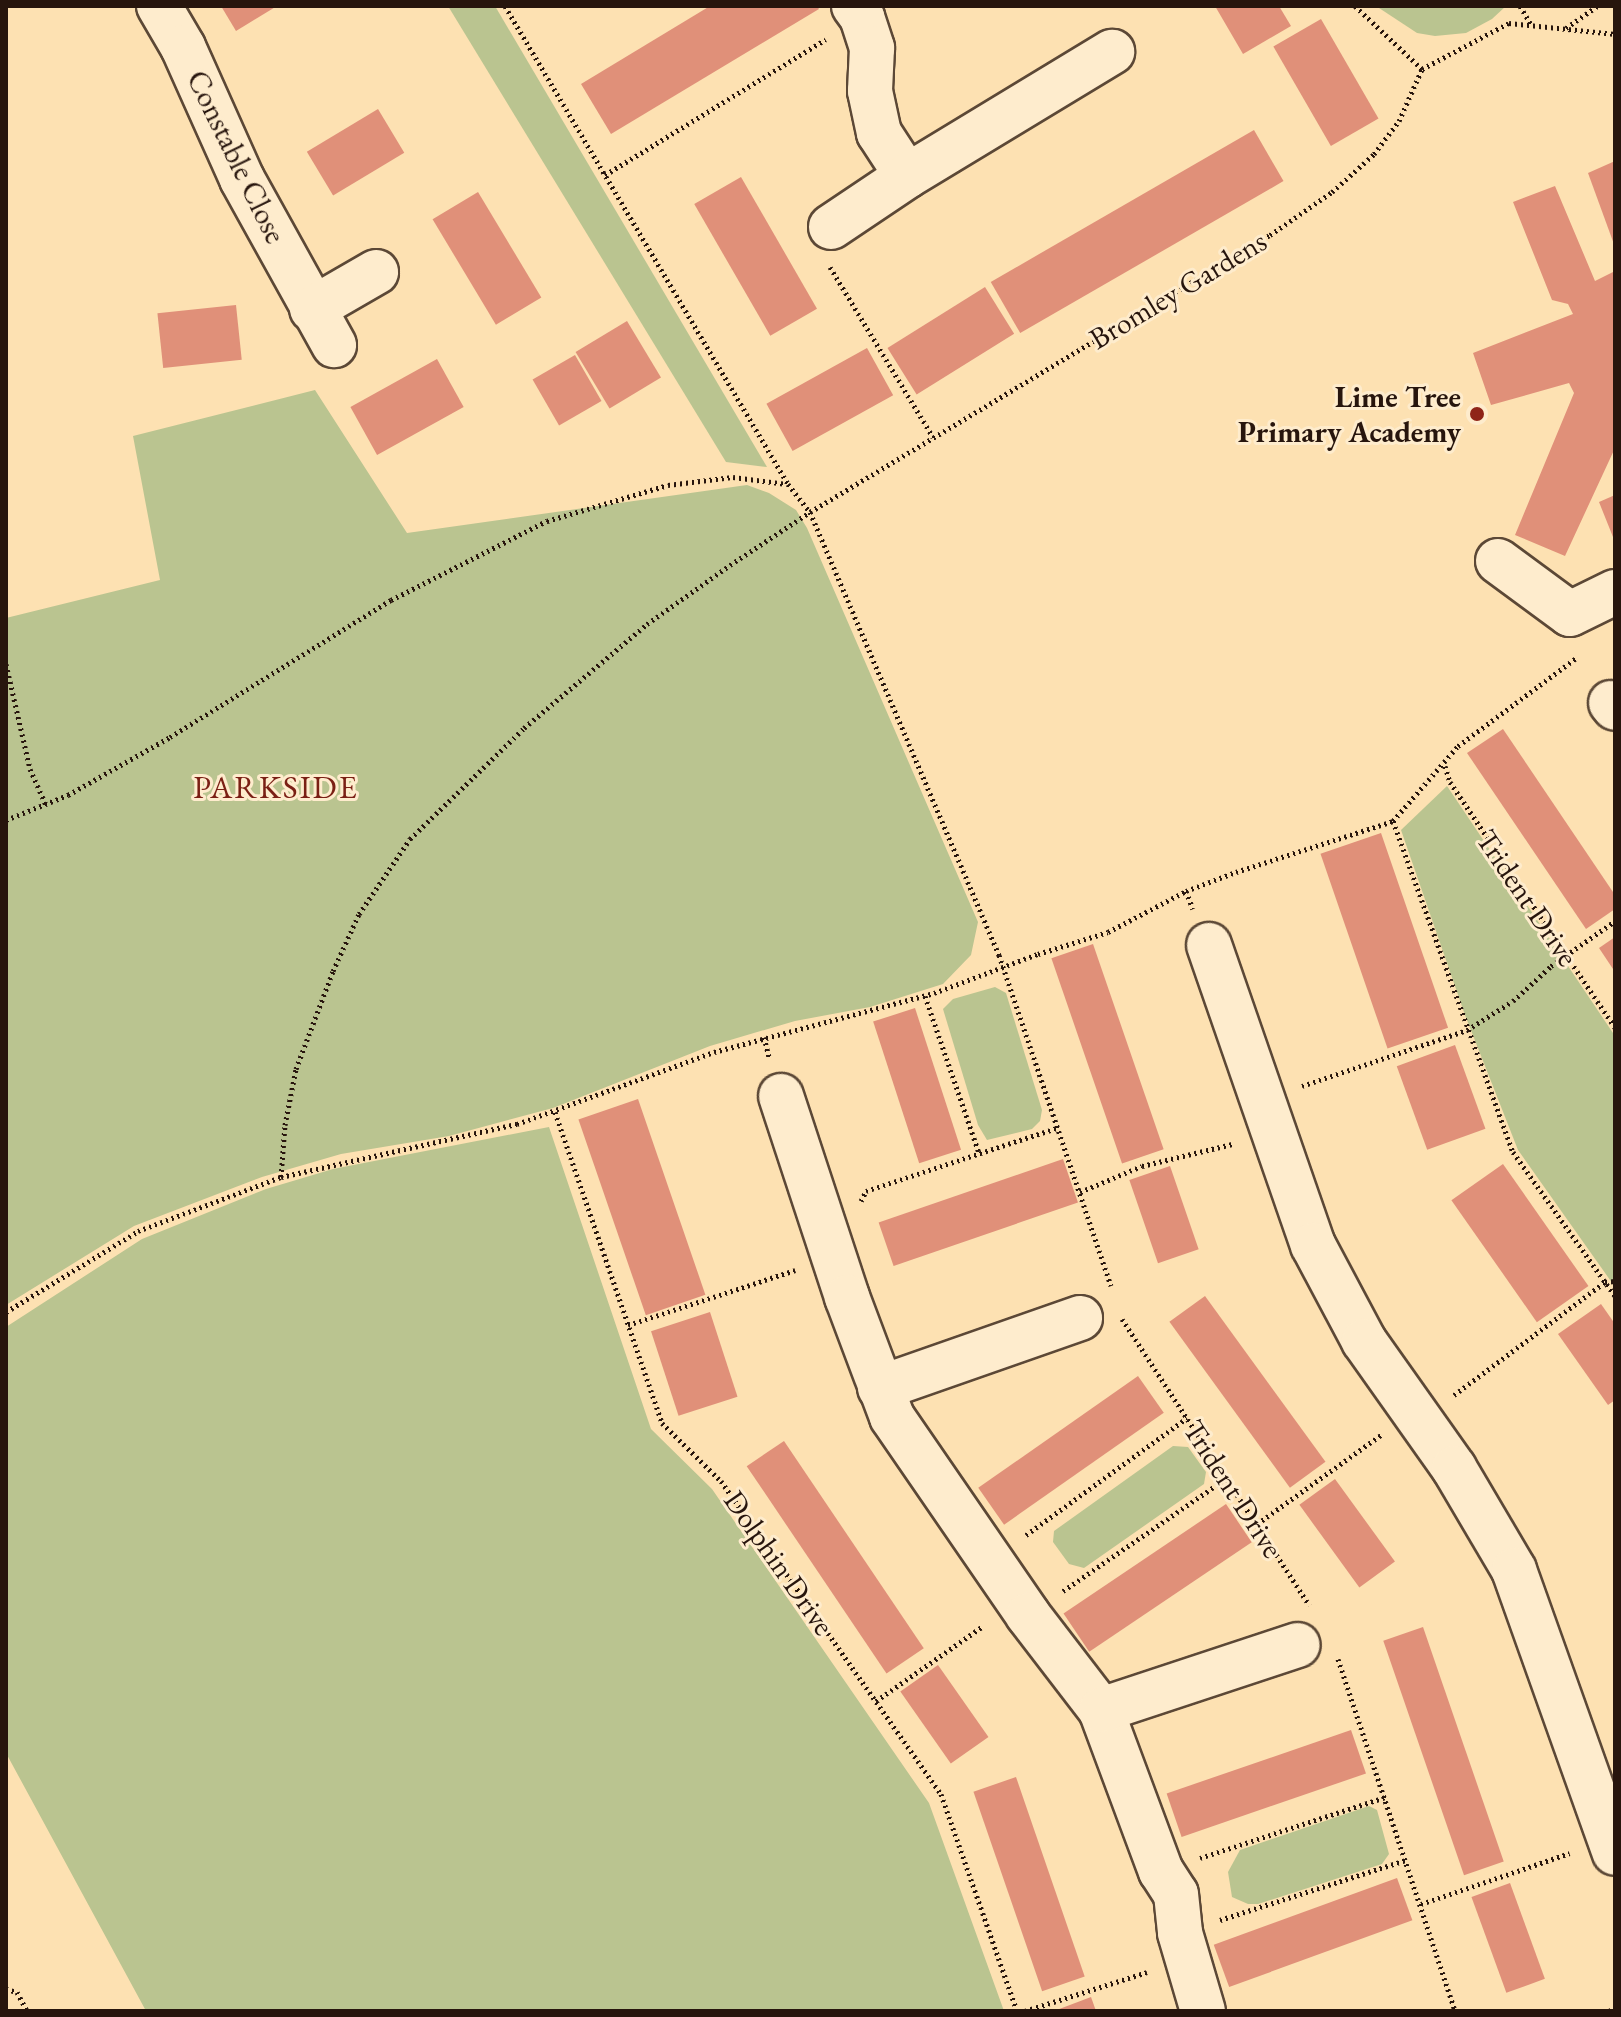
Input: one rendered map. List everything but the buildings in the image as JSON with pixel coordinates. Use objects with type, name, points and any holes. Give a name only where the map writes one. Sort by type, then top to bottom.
[{"type":"street","name":"Constable Close","points":[[159,6],[183,47],[242,179],[323,327],[376,272]]},
{"type":"street","points":[[858,12],[872,48],[870,91],[879,133],[907,176]]},
{"type":"street","points":[[831,227],[907,176],[1112,52]]},
{"type":"street","points":[[1498,561],[1570,614],[1615,592]]},
{"type":"street","points":[[1209,945],[1313,1245],[1364,1341],[1454,1468],[1514,1570],[1612,1846]]},
{"type":"street","points":[[781,1096],[841,1277],[892,1417],[1024,1608],[1101,1710],[1161,1871],[1176,1894],[1183,1947],[1203,2011]]},
{"type":"street","points":[[880,1388],[1105,1312]]},
{"type":"street","points":[[1101,1710],[1316,1637]]},
{"type":"path","name":"Trident Drive","points":[[505,6],[788,484],[810,512],[1005,969],[1080,1192],[1105,1312],[1187,1418],[1257,1524],[1316,1637],[1385,1797],[1455,2011]]},
{"type":"path","points":[[1355,6],[1422,69],[1509,23],[1615,34]]},
{"type":"path","points":[[1520,6],[1531,24]]},
{"type":"path","points":[[1565,29],[1598,6]]},
{"type":"path","points":[[605,175],[858,12]]},
{"type":"path","name":"Bromley Gardens","points":[[281,1177],[289,1096],[333,971],[375,886],[410,839],[524,728],[647,624],[810,512],[1270,235],[1332,192],[1374,154],[1399,121],[1422,69]]},
{"type":"path","points":[[831,227],[826,244],[829,265],[933,437]]},
{"type":"path","points":[[6,820],[46,805],[170,737],[391,600],[547,521],[668,485],[733,477],[788,484]]},
{"type":"path","points":[[6,1312],[138,1231],[281,1177],[360,1157],[439,1144],[555,1112],[714,1052],[925,996],[1108,932],[1186,891],[1223,877],[1393,821],[1445,766],[1458,746],[1578,657]]},
{"type":"path","points":[[6,664],[30,769],[46,805]]},
{"type":"path","name":"Trident Drive","points":[[1445,766],[1450,782],[1615,1028]]},
{"type":"path","points":[[1393,821],[1513,1152],[1615,1296]]},
{"type":"path","points":[[1080,1192],[1142,1166],[1224,1144],[1278,1146],[1303,1085],[1384,1061],[1467,1030],[1513,1001],[1564,956],[1615,921]]},
{"type":"path","points":[[925,996],[979,1153]]},
{"type":"path","name":"Dolphin Drive","points":[[555,1112],[662,1423],[721,1481],[941,1794],[1017,2011]]},
{"type":"path","points":[[866,1191],[1059,1127]]},
{"type":"path","points":[[628,1325],[841,1277]]},
{"type":"path","points":[[1257,1524],[1605,1282],[1615,1281]]},
{"type":"path","points":[[991,1560],[1187,1418]]},
{"type":"path","points":[[876,1701],[1227,1478]]},
{"type":"path","points":[[1161,1871],[1385,1797]]},
{"type":"path","points":[[1421,1904],[1612,1846]]},
{"type":"path","points":[[1025,2011],[1406,1860]]},
{"type":"path","points":[[6,1989],[17,1992],[27,2011]]},
{"type":"path","points":[[1609,2011],[1615,2008]]},
{"type":"green space","points":[[448,6],[495,6],[767,467],[726,462]]},
{"type":"green space","points":[[1376,6],[1506,6],[1492,19],[1466,33],[1435,36],[1417,33]]},
{"type":"green space","points":[[315,390],[407,533],[747,485],[769,493],[796,510],[807,528],[978,922],[971,955],[943,984],[870,1007],[795,1021],[710,1046],[553,1108],[449,1136],[341,1154],[262,1177],[134,1226],[6,1305],[6,618],[160,580],[133,436]]},
{"type":"green space","points":[[1447,786],[1615,1036],[1615,1287],[1518,1150],[1465,1015],[1401,830]]},
{"type":"green space","points":[[995,987],[1006,993],[1042,1110],[1040,1121],[1032,1129],[987,1140],[978,1125],[943,1009],[953,999]]},
{"type":"green space","points":[[549,1127],[651,1429],[712,1489],[929,1803],[1004,2011],[146,2011],[6,1753],[6,1327],[142,1239],[266,1189],[333,1169]]},
{"type":"green space","points":[[1173,1446],[1188,1447],[1206,1472],[1204,1484],[1084,1568],[1069,1564],[1053,1542],[1054,1531]]},
{"type":"green space","points":[[1369,1806],[1377,1810],[1389,1854],[1382,1864],[1258,1904],[1248,1904],[1232,1897],[1228,1872],[1240,1850]]},
{"type":"place","name":"Lime Tree Primary Academy","points":[[1477,414]]},
{"type":"district","name":"PARKSIDE","points":[[276,787]]}]
